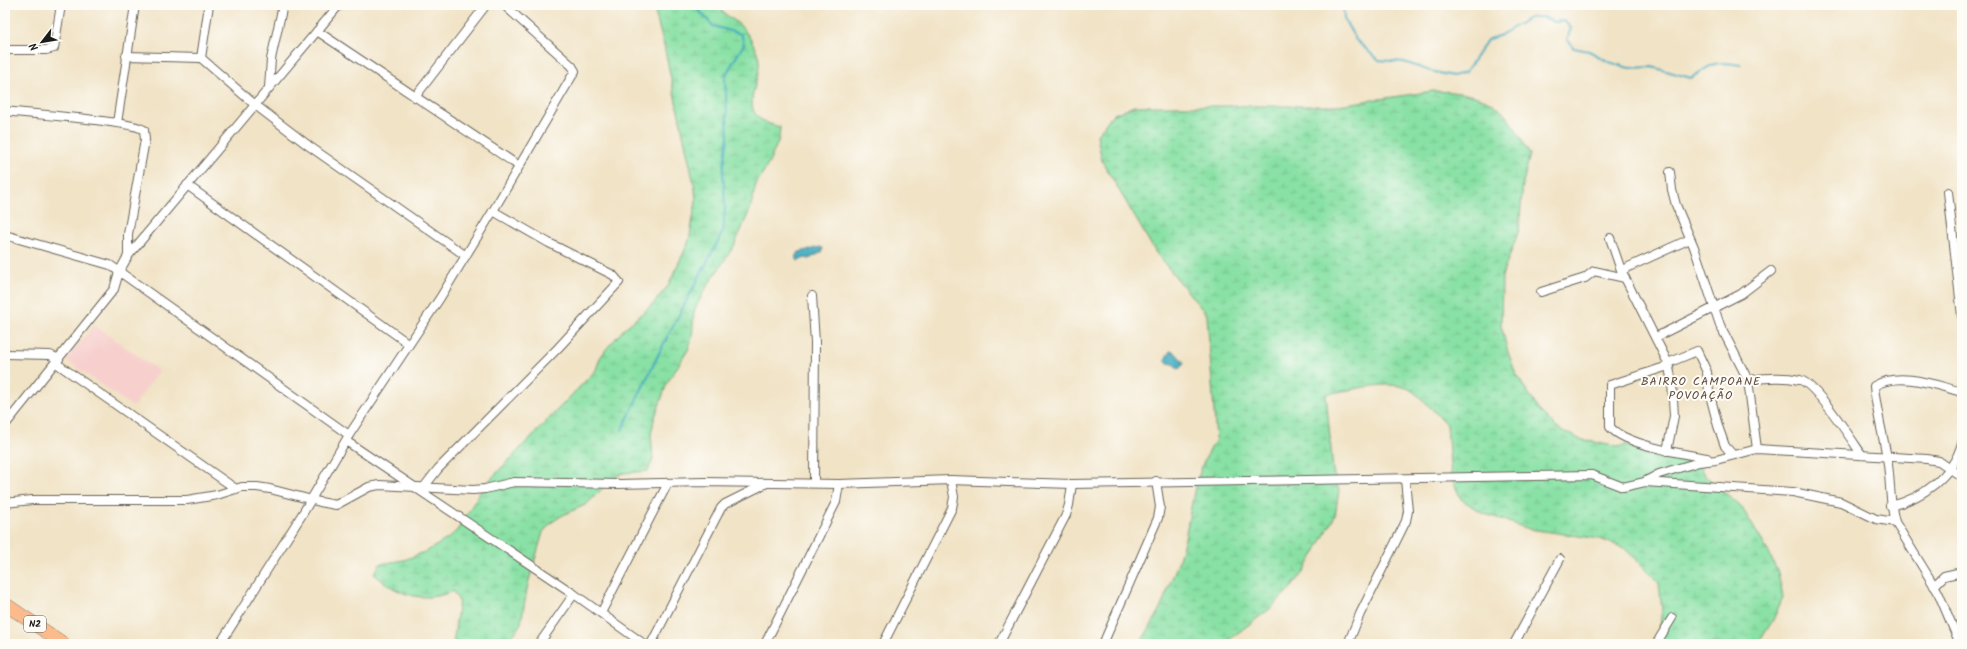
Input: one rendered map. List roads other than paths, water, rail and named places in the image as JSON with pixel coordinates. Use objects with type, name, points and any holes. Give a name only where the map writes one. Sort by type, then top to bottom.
[{"type":"main road","name":"N2","points":[[5,604],[64,644]]},
{"type":"street","points":[[5,50],[46,50],[54,48],[61,5]]},
{"type":"street","points":[[117,123],[126,56],[135,5]]},
{"type":"street","points":[[201,58],[209,5]]},
{"type":"street","points":[[269,87],[271,59],[283,5]]},
{"type":"street","points":[[5,425],[58,361],[114,289],[119,272],[128,256],[254,104],[339,5]]},
{"type":"street","points":[[415,97],[486,5]]},
{"type":"street","points":[[220,644],[312,499],[348,438],[494,211],[574,71],[572,66],[504,5]]},
{"type":"street","points":[[317,31],[519,166]]},
{"type":"street","points":[[126,56],[201,58],[254,104],[310,146],[466,256]]},
{"type":"street","points":[[5,111],[117,123],[141,127],[146,132],[128,234],[128,256]]},
{"type":"street","points":[[1670,172],[1675,200],[1720,325],[1748,380],[1757,449]]},
{"type":"street","points":[[187,186],[409,344]]},
{"type":"street","points":[[1948,192],[1958,253],[1962,316]]},
{"type":"street","points":[[424,487],[438,469],[582,322],[619,282],[613,275],[548,243],[494,211]]},
{"type":"street","points":[[5,235],[104,262],[348,438],[411,486],[574,594],[644,644]]},
{"type":"street","points":[[1610,238],[1625,278],[1656,337],[1668,364],[1672,382],[1674,416],[1667,451]]},
{"type":"street","points":[[1622,270],[1690,239]]},
{"type":"street","points":[[1541,292],[1585,278],[1594,271],[1625,278]]},
{"type":"street","points":[[1656,337],[1741,294],[1771,271]]},
{"type":"street","points":[[812,296],[815,342],[814,483]]},
{"type":"street","points":[[1716,460],[1652,448],[1617,433],[1610,427],[1610,385],[1668,364],[1697,351],[1707,372],[1709,391],[1718,426],[1725,446],[1733,456]]},
{"type":"street","points":[[5,354],[50,355],[236,489]]},
{"type":"street","points":[[1748,380],[1780,377],[1802,380],[1831,410],[1862,455]]},
{"type":"street","points":[[1960,644],[1934,586],[1895,522],[1890,506],[1890,482],[1887,458],[1874,386],[1880,382],[1895,379],[1913,380],[1962,392]]},
{"type":"street","points":[[1890,506],[1904,503],[1927,492],[1949,468],[1959,453],[1962,443]]},
{"type":"street","points":[[5,504],[32,500],[187,500],[217,495],[236,489],[249,487],[270,489],[336,505],[373,486],[411,486],[473,490],[486,489],[514,482],[618,484],[767,482],[839,484],[952,480],[1072,484],[1156,481],[1405,480],[1573,474],[1592,475],[1624,487],[1645,482],[1659,474],[1699,462],[1716,460],[1757,449],[1862,455],[1887,458],[1927,459],[1939,461],[1962,478]]},
{"type":"street","points":[[882,644],[952,508],[954,497],[952,480]]},
{"type":"street","points":[[1348,644],[1360,614],[1406,521],[1408,511],[1405,480]]},
{"type":"street","points":[[1103,644],[1158,518],[1160,507],[1156,481]]},
{"type":"street","points":[[651,644],[721,508],[725,504],[767,482]]},
{"type":"street","points":[[1645,482],[1793,492],[1841,502],[1876,519],[1895,522]]},
{"type":"street","points":[[601,613],[668,483]]},
{"type":"street","points":[[765,644],[836,502],[839,484]]},
{"type":"street","points":[[999,644],[1066,514],[1072,484]]},
{"type":"street","points":[[1514,644],[1560,560]]},
{"type":"street","points":[[1934,586],[1944,576],[1962,572]]},
{"type":"street","points":[[539,644],[574,594]]},
{"type":"street","points":[[1656,644],[1672,618]]},
{"type":"water","points":[[820,247],[823,248],[822,252],[809,259],[805,258],[798,261],[796,257],[799,252]]},
{"type":"water","points":[[1170,351],[1175,352],[1184,364],[1179,369],[1173,364],[1167,363],[1165,359]]},
{"type":"waterway","points":[[622,430],[663,345],[723,232],[725,207],[723,172],[728,137],[725,76],[744,44],[741,34],[713,26],[694,5]]},
{"type":"waterway","points":[[1343,5],[1344,19],[1356,40],[1378,60],[1404,62],[1430,71],[1453,76],[1466,72],[1487,40],[1501,35],[1529,18],[1543,17],[1554,22],[1564,21],[1571,28],[1567,39],[1574,48],[1589,51],[1609,62],[1629,68],[1652,67],[1691,78],[1714,64],[1725,63],[1741,65]]},
{"type":"district","name":"BAIRRO CAMPOANE POVOAÇÃO","points":[[1701,388]]}]
